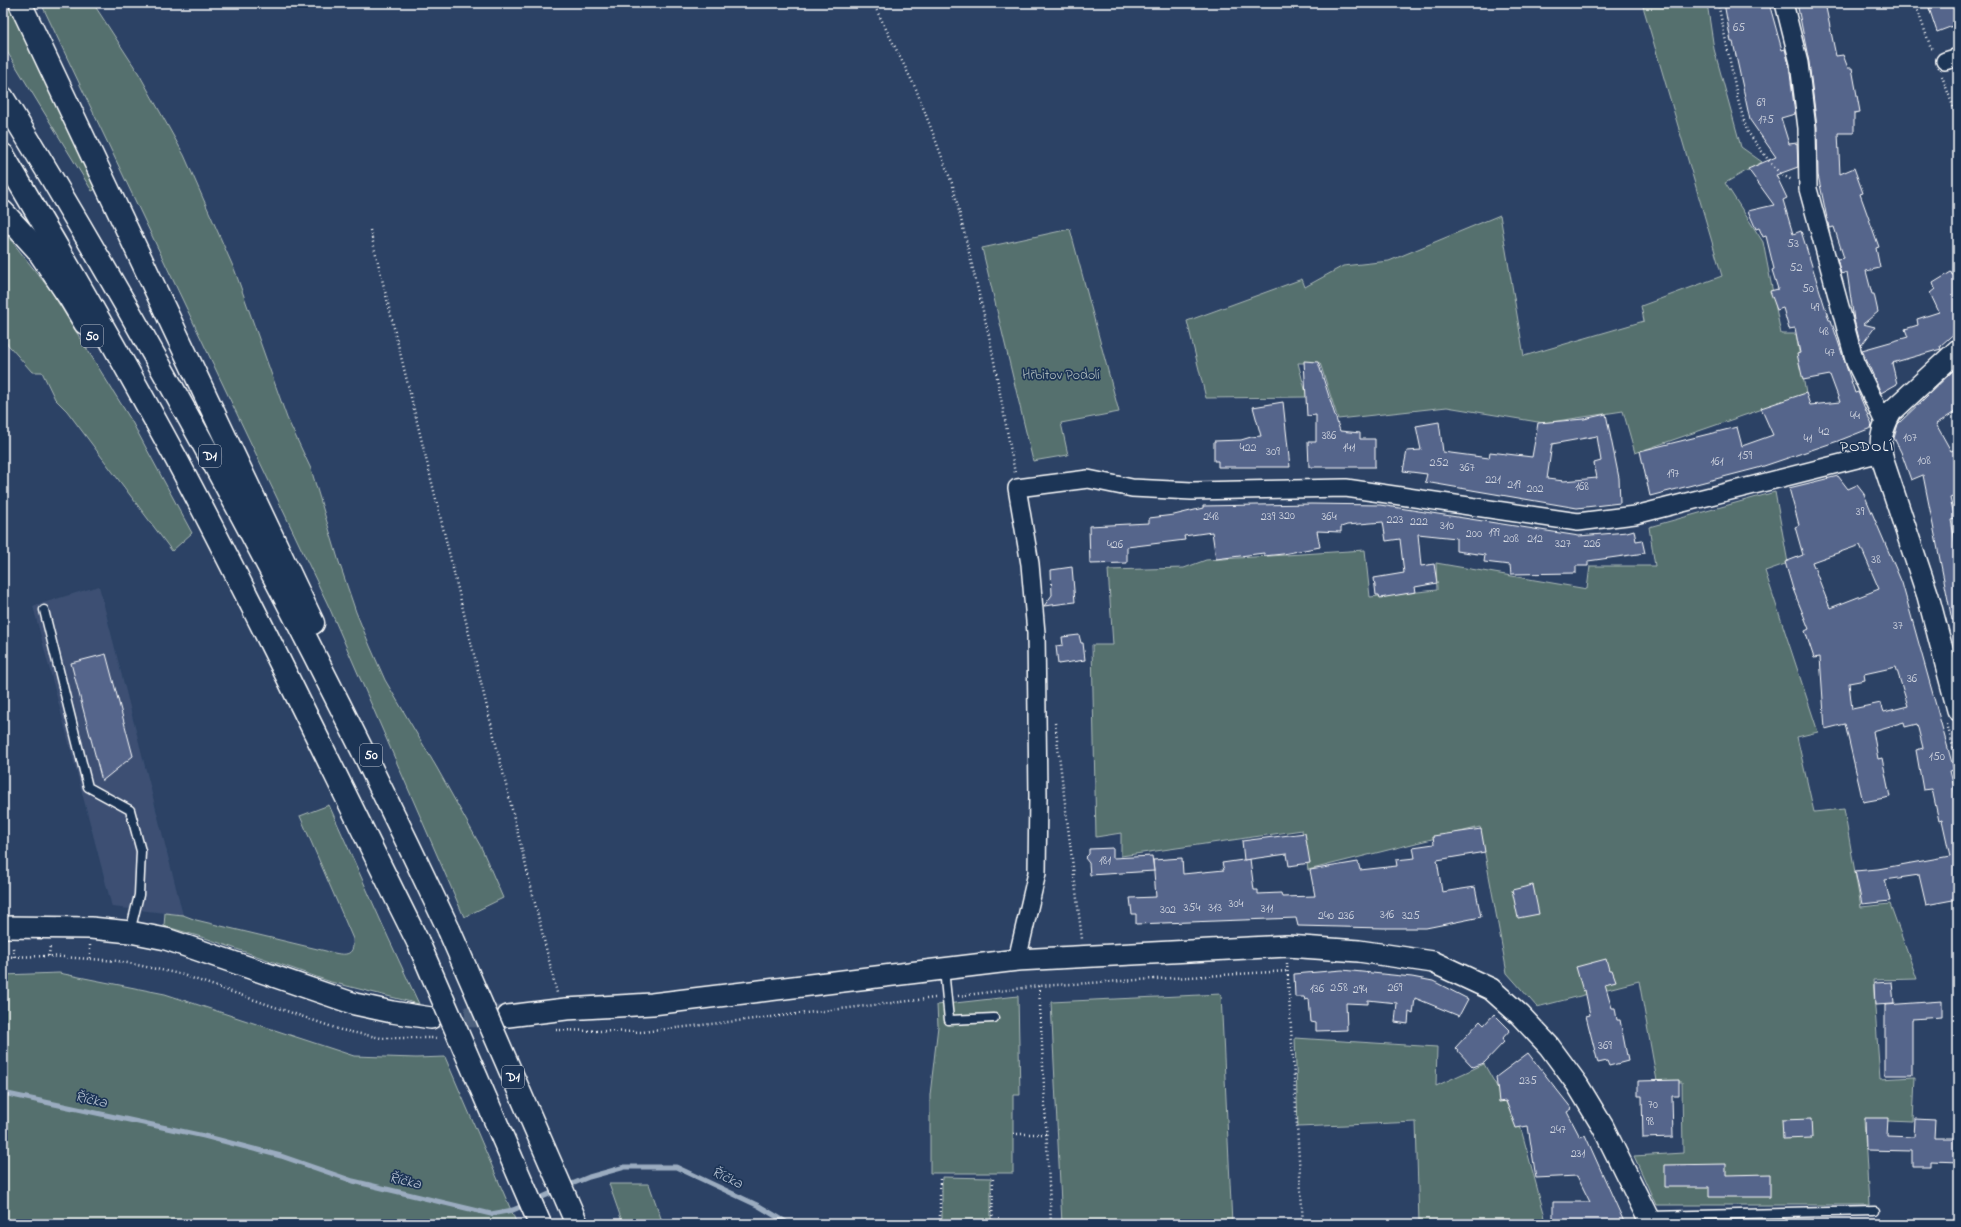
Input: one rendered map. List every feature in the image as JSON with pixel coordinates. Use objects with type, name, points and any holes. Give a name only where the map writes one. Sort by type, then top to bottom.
[{"type":"highway","name":"50","points":[[20,3],[342,685],[399,824]]},
{"type":"highway","name":"D1","points":[[3,98],[108,272],[234,499],[399,824],[449,930],[577,1224]]},
{"type":"highway","name":"D1","points":[[3,155],[80,285],[178,462],[277,656],[418,942],[540,1224]]},
{"type":"highway","name":"50","points":[[3,212],[36,249],[70,298],[120,382],[178,462]]},
{"type":"street","points":[[1784,3],[1800,63],[1807,128],[1808,189],[1855,362],[1885,424]]},
{"type":"street","points":[[1958,350],[1891,412],[1885,424],[1882,435],[1881,453],[1928,596],[1958,710]]},
{"type":"street","points":[[1017,960],[1037,873],[1038,796],[1036,633],[1030,564],[1018,488],[1088,479],[1132,488],[1192,490],[1346,488],[1578,522],[1634,515],[1881,453]]},
{"type":"street","points":[[7,933],[84,927],[130,932],[166,939],[355,1004],[412,1016],[431,1018]]},
{"type":"street","points":[[508,1016],[566,1009],[652,1004],[1017,960],[1287,946],[1359,950],[1433,962],[1491,989],[1549,1046],[1577,1084],[1603,1127],[1649,1220]]},
{"type":"lane","points":[[44,610],[88,787],[130,810],[141,851],[138,895],[130,932]]},
{"type":"lane","points":[[944,969],[949,1020],[994,1018]]},
{"type":"lane","points":[[1649,1220],[1875,1211]]},
{"type":"path","points":[[872,3],[916,89],[953,186],[990,340],[1018,488]]},
{"type":"path","points":[[1718,3],[1738,100],[1747,131],[1763,154],[1782,175],[1808,189]]},
{"type":"path","points":[[370,230],[556,991],[566,1009]]},
{"type":"path","points":[[1054,717],[1084,957]]},
{"type":"path","points":[[7,933],[14,957]]},
{"type":"path","points":[[49,956],[50,945]]},
{"type":"path","points":[[1287,946],[1303,1224]]},
{"type":"path","points":[[3,957],[49,956],[118,961],[180,974],[341,1030],[381,1038],[441,1038]]},
{"type":"path","points":[[555,1030],[642,1032],[1039,986],[1288,971]]},
{"type":"path","points":[[1039,986],[1051,1224]]},
{"type":"path","points":[[1013,1134],[1046,1134]]},
{"type":"path","points":[[940,1176],[940,1224]]},
{"type":"path","points":[[992,1224],[993,1176]]},
{"type":"shaded area","points":[[99,586],[183,915],[112,907],[33,606]]},
{"type":"green space","points":[[3,3],[8,3],[96,189],[92,191],[3,45]]},
{"type":"green space","points":[[41,3],[93,3],[139,74],[184,155],[235,271],[287,418],[311,469],[339,562],[356,612],[370,646],[385,680],[437,768],[481,847],[503,898],[464,917],[329,607]]},
{"type":"green space","points":[[1642,3],[1707,3],[1714,49],[1741,147],[1762,162],[1725,183],[1763,242],[1781,334],[1796,334],[1806,394],[1635,453],[1623,411],[1544,423],[1447,407],[1338,419],[1320,363],[1298,363],[1307,397],[1206,398],[1187,321],[1302,279],[1305,287],[1343,266],[1389,261],[1500,215],[1524,356],[1644,321],[1641,306],[1722,276]]},
{"type":"green space","name":"Hřbitov Podolí","points":[[1070,229],[1119,412],[1061,423],[1068,455],[1033,461],[982,248]]},
{"type":"green space","points":[[3,230],[51,291],[131,420],[192,533],[172,551],[67,411],[55,399],[42,372],[32,372],[3,339]]},
{"type":"green space","points":[[1775,492],[1788,563],[1765,571],[1818,732],[1797,737],[1814,812],[1844,809],[1861,907],[1890,904],[1917,979],[1873,980],[1880,1079],[1915,1077],[1913,1122],[1864,1120],[1869,1205],[1656,1205],[1634,1156],[1683,1153],[1682,1082],[1657,1081],[1639,981],[1537,1007],[1507,973],[1480,827],[1308,870],[1302,830],[1121,856],[1121,833],[1096,837],[1092,645],[1113,645],[1108,570],[1184,568],[1206,560],[1365,550],[1370,597],[1437,590],[1436,563],[1587,589],[1590,566],[1655,566],[1649,527]]},
{"type":"green space","points":[[329,805],[419,1004],[331,982],[208,939],[164,926],[165,913],[183,915],[196,920],[335,953],[347,954],[350,952],[353,945],[353,939],[300,816]]},
{"type":"green space","points":[[59,973],[165,994],[354,1056],[416,1058],[445,1057],[517,1224],[3,1224],[3,975]]},
{"type":"green space","points":[[1221,994],[1232,1224],[1062,1224],[1051,1002]]},
{"type":"green space","points":[[1018,996],[1020,1095],[1013,1095],[1013,1173],[930,1173],[930,1095],[938,1026],[937,1005]]},
{"type":"green space","points":[[1295,1038],[1437,1047],[1436,1086],[1484,1064],[1521,1129],[1546,1224],[1419,1224],[1416,1122],[1298,1127]]},
{"type":"green space","points":[[942,1177],[991,1178],[991,1224],[942,1224]]},
{"type":"green space","points":[[609,1184],[649,1184],[663,1224],[623,1224]]},
{"type":"building","points":[[1724,3],[1769,3],[1782,50],[1785,49],[1789,65],[1795,114],[1781,118],[1789,144],[1797,143],[1798,167],[1776,175],[1787,198],[1783,200],[1793,234],[1801,231],[1829,320],[1831,320],[1855,393],[1858,392],[1872,425],[1871,428],[1838,441],[1758,468],[1650,496],[1640,451],[1737,427],[1742,446],[1773,435],[1761,408],[1806,393],[1810,405],[1840,402],[1830,375],[1803,380],[1797,354],[1800,353],[1795,328],[1789,329],[1783,308],[1777,310],[1770,291],[1778,289],[1772,270],[1774,269],[1766,236],[1763,237],[1759,228],[1756,229],[1748,211],[1774,205],[1748,169],[1776,157],[1750,120],[1733,42],[1731,42]]},
{"type":"building","points":[[1797,3],[1825,3],[1836,56],[1843,55],[1848,68],[1852,68],[1860,112],[1854,113],[1854,133],[1838,133],[1840,174],[1854,168],[1863,193],[1860,194],[1879,247],[1876,248],[1880,268],[1866,271],[1872,294],[1874,294],[1878,312],[1863,324],[1875,327],[1861,346],[1854,320],[1847,272],[1841,274],[1837,259],[1844,258],[1834,227],[1829,228],[1818,175],[1817,127],[1809,62]]},
{"type":"building","points":[[1943,3],[1954,3],[1958,15],[1958,24],[1937,32],[1929,8]]},
{"type":"building","points":[[1951,272],[1952,275],[1958,274],[1958,330],[1940,346],[1941,349],[1892,363],[1897,384],[1881,393],[1862,350],[1908,337],[1905,329],[1918,325],[1917,319],[1939,312],[1930,293],[1935,289],[1933,283]]},
{"type":"building","points":[[1304,361],[1318,362],[1340,431],[1360,433],[1360,439],[1375,439],[1375,467],[1309,467],[1308,442],[1316,442],[1316,415],[1307,416]]},
{"type":"building","points":[[1958,366],[1958,410],[1936,424],[1951,451],[1958,448],[1958,495],[1950,498],[1955,519],[1951,520],[1958,557],[1958,619],[1952,620],[1923,475],[1911,480],[1901,452],[1894,438],[1898,424]]},
{"type":"building","points":[[1283,402],[1290,467],[1218,467],[1218,461],[1214,461],[1214,441],[1241,440],[1261,436],[1253,407]]},
{"type":"building","points":[[1606,414],[1619,478],[1620,503],[1577,508],[1425,482],[1427,474],[1403,471],[1407,451],[1421,450],[1416,426],[1439,422],[1443,452],[1489,458],[1490,452],[1532,457],[1538,423],[1584,419]],"holes":[[[1597,436],[1601,461],[1594,463],[1597,478],[1564,481],[1547,479],[1552,444]]]},
{"type":"building","points":[[1838,476],[1848,489],[1857,485],[1864,494],[1902,583],[1954,770],[1950,771],[1958,804],[1958,899],[1926,905],[1919,875],[1885,880],[1890,901],[1862,904],[1855,871],[1878,869],[1950,856],[1942,820],[1939,821],[1932,789],[1923,790],[1916,750],[1923,748],[1917,724],[1905,727],[1904,722],[1873,731],[1878,759],[1882,758],[1890,797],[1863,802],[1845,724],[1825,729],[1820,657],[1814,658],[1805,631],[1809,629],[1793,589],[1785,562],[1803,555],[1795,527],[1799,525],[1789,488]],"holes":[[[1860,545],[1879,589],[1830,608],[1812,562]],[[1896,667],[1908,706],[1884,712],[1881,703],[1852,709],[1849,683],[1865,680],[1864,674]]]},
{"type":"building","points":[[1311,504],[1380,505],[1579,536],[1627,532],[1634,530],[1636,541],[1642,540],[1645,553],[1588,561],[1588,566],[1576,566],[1576,573],[1511,574],[1510,565],[1484,562],[1485,555],[1456,551],[1456,538],[1418,534],[1421,566],[1434,564],[1437,583],[1415,587],[1416,592],[1380,598],[1379,595],[1376,595],[1374,578],[1404,573],[1400,539],[1386,541],[1383,522],[1347,525],[1341,527],[1341,532],[1317,531],[1320,547],[1283,554],[1264,556],[1264,553],[1216,559],[1212,532],[1184,536],[1185,540],[1127,547],[1127,563],[1090,564],[1089,526],[1149,523],[1149,518],[1174,515],[1203,508],[1203,506]]},
{"type":"building","points":[[1072,567],[1075,602],[1044,606],[1052,595],[1051,570]]},
{"type":"building","points":[[1079,635],[1081,643],[1083,643],[1085,660],[1058,664],[1056,646],[1063,645],[1062,637]]},
{"type":"building","points":[[106,654],[133,756],[102,781],[71,663]]},
{"type":"building","points":[[1481,829],[1485,852],[1437,860],[1442,892],[1475,887],[1481,917],[1426,928],[1383,928],[1298,926],[1296,918],[1136,924],[1136,914],[1132,914],[1130,898],[1156,897],[1153,860],[1182,858],[1183,874],[1224,870],[1222,863],[1250,859],[1254,890],[1258,890],[1258,894],[1281,893],[1282,897],[1315,896],[1310,870],[1358,862],[1360,870],[1397,866],[1396,860],[1415,858],[1413,847],[1434,844],[1433,836]]},
{"type":"building","points":[[1305,833],[1310,863],[1289,866],[1287,854],[1244,860],[1242,841]]},
{"type":"building","points":[[1113,848],[1113,858],[1152,856],[1154,871],[1090,875],[1089,863],[1085,858],[1089,854],[1089,849]]},
{"type":"building","points":[[1533,885],[1539,914],[1518,918],[1512,890]]},
{"type":"building","points":[[1606,959],[1609,970],[1612,970],[1616,981],[1605,984],[1612,1008],[1615,1008],[1617,1020],[1620,1020],[1628,1061],[1609,1066],[1607,1061],[1598,1063],[1586,1016],[1590,1015],[1585,990],[1583,991],[1576,967]]},
{"type":"building","points":[[1342,970],[1412,977],[1433,981],[1468,999],[1459,1016],[1415,998],[1413,1014],[1409,1012],[1408,1024],[1395,1022],[1397,1003],[1368,1000],[1368,1004],[1346,1003],[1347,1030],[1316,1031],[1316,1023],[1311,1022],[1309,999],[1305,1000],[1304,997],[1295,997],[1294,974]]},
{"type":"building","points":[[1892,982],[1894,1004],[1875,1005],[1874,983]]},
{"type":"building","points":[[1942,1001],[1942,1017],[1912,1019],[1912,1075],[1885,1075],[1885,1005]]},
{"type":"building","points":[[1494,1014],[1510,1030],[1502,1039],[1504,1042],[1484,1063],[1473,1067],[1455,1048],[1480,1021],[1484,1025]]},
{"type":"building","points":[[1528,1053],[1572,1109],[1567,1112],[1580,1137],[1585,1135],[1625,1224],[1553,1224],[1553,1202],[1590,1202],[1577,1176],[1536,1178],[1528,1126],[1516,1128],[1506,1101],[1499,1102],[1496,1077]]},
{"type":"building","points":[[1679,1080],[1679,1096],[1672,1096],[1673,1137],[1643,1138],[1642,1096],[1638,1096],[1638,1081]]},
{"type":"building","points":[[1865,1118],[1888,1118],[1887,1136],[1914,1137],[1915,1119],[1935,1120],[1934,1138],[1958,1138],[1958,1162],[1931,1161],[1931,1166],[1912,1166],[1912,1151],[1866,1150]]},
{"type":"building","points":[[1811,1119],[1812,1138],[1783,1139],[1782,1120]]},
{"type":"building","points":[[1726,1164],[1726,1175],[1770,1174],[1770,1197],[1709,1197],[1709,1187],[1665,1187],[1665,1165]]},
{"type":"waterway","name":"Říčka","points":[[3,1093],[204,1136],[281,1156],[353,1181],[491,1214],[513,1210],[527,1204]]},
{"type":"waterway","name":"Říčka","points":[[567,1186],[589,1177],[625,1167],[676,1167],[759,1206],[789,1224]]},
{"type":"waterway","name":"Říčka","points":[[536,1200],[558,1190]]},
{"type":"tunnel","points":[[434,1018],[504,1016]]},
{"type":"district","name":"PODOLÍ","points":[[1867,447]]}]
